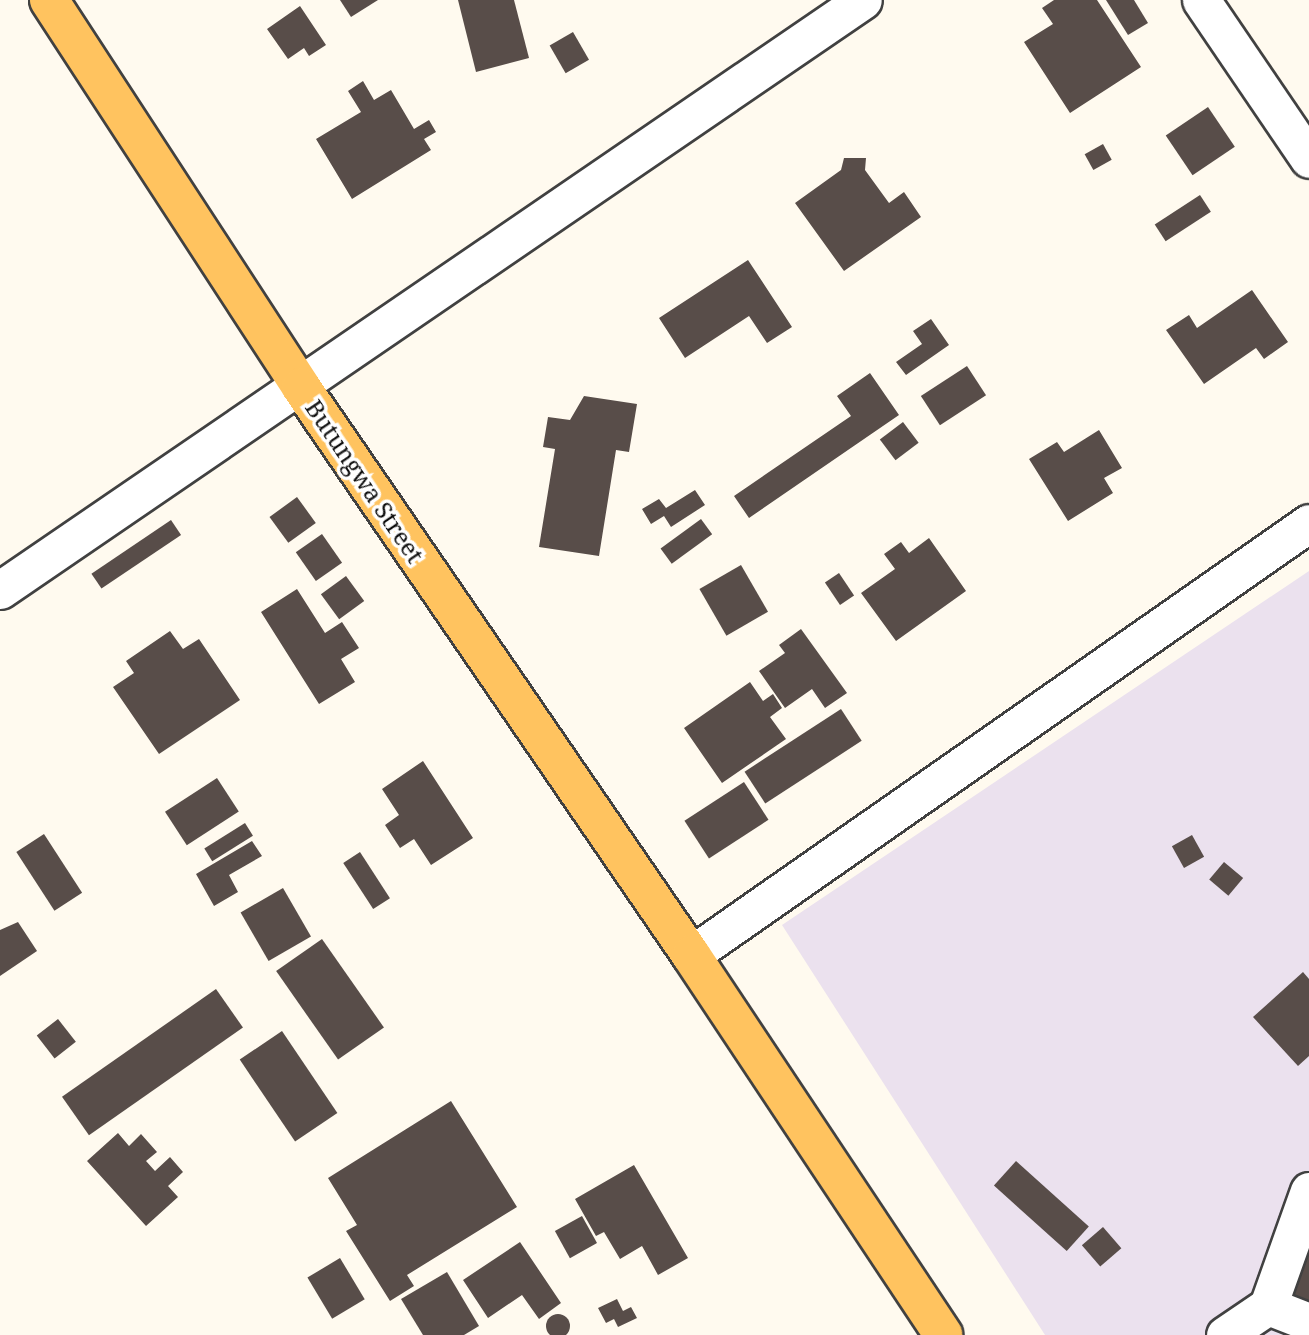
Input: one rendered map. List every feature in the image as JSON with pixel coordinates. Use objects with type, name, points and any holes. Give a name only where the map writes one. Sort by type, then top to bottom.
[{"type":"main road","name":"Butungwa Street","points":[[49,0],[301,387],[691,955],[943,1335]]},
{"type":"street","points":[[0,590],[301,387],[863,0]]},
{"type":"street","points":[[1201,0],[1298,117],[1309,159]]},
{"type":"street","points":[[691,955],[1309,523]]},
{"type":"street","points":[[1224,1335],[1268,1306],[1309,1191]]},
{"type":"street","points":[[1268,1306],[1309,1322]]},
{"type":"shaded area","points":[[1309,571],[1309,1335],[1045,1335],[782,925]]},
{"type":"building","points":[[340,0],[378,0],[351,17]]},
{"type":"building","points":[[458,0],[514,0],[529,58],[476,72]]},
{"type":"building","points":[[1054,0],[1097,0],[1141,67],[1070,113],[1024,42],[1053,24],[1042,8]]},
{"type":"building","points":[[1106,0],[1134,0],[1148,23],[1128,35]]},
{"type":"building","points":[[300,6],[326,45],[309,56],[304,48],[288,59],[267,29]]},
{"type":"building","points":[[573,32],[589,60],[566,73],[550,46]]},
{"type":"building","points":[[363,81],[374,100],[391,90],[414,129],[429,120],[436,132],[424,139],[431,150],[352,199],[316,139],[361,112],[348,91]]},
{"type":"building","points":[[1208,107],[1235,147],[1193,175],[1166,136]]},
{"type":"building","points":[[1103,144],[1112,160],[1093,170],[1085,154]]},
{"type":"building","points":[[844,158],[866,158],[865,170],[889,203],[904,192],[921,217],[844,271],[795,203],[841,170]]},
{"type":"building","points":[[1200,195],[1211,212],[1166,241],[1155,224]]},
{"type":"building","points":[[748,260],[792,327],[767,343],[749,316],[685,358],[659,318]]},
{"type":"building","points":[[1252,290],[1288,342],[1264,359],[1256,348],[1204,384],[1166,330],[1189,315],[1197,328]]},
{"type":"building","points":[[931,319],[949,345],[906,375],[896,362],[922,344],[913,331]]},
{"type":"building","points":[[967,366],[986,395],[940,425],[921,396]]},
{"type":"building","points":[[870,373],[899,415],[749,518],[734,496],[851,416],[837,396]]},
{"type":"building","points":[[584,396],[637,404],[629,452],[616,450],[599,556],[539,547],[555,449],[543,447],[548,417],[570,420]]},
{"type":"building","points":[[903,422],[919,443],[895,460],[880,439]]},
{"type":"building","points":[[1099,430],[1122,468],[1104,478],[1113,493],[1068,521],[1029,459],[1057,442],[1064,452]]},
{"type":"building","points":[[695,490],[705,505],[671,527],[664,516],[651,524],[642,509],[659,499],[666,508]]},
{"type":"building","points":[[297,497],[316,523],[288,543],[269,517]]},
{"type":"building","points":[[701,519],[712,534],[672,564],[661,548]]},
{"type":"building","points":[[171,520],[181,535],[101,589],[91,574]]},
{"type":"building","points":[[322,534],[342,563],[316,581],[296,552]]},
{"type":"building","points":[[929,538],[966,591],[896,641],[861,593],[895,569],[884,554],[901,542],[909,553]]},
{"type":"building","points":[[741,565],[768,612],[726,636],[699,589]]},
{"type":"building","points":[[839,573],[854,595],[840,605],[825,583]]},
{"type":"building","points":[[346,576],[364,601],[339,619],[321,594]]},
{"type":"building","points":[[297,589],[325,633],[342,622],[359,648],[341,659],[355,682],[319,704],[261,612]]},
{"type":"building","points":[[801,629],[847,693],[825,708],[812,689],[785,708],[759,671],[785,653],[779,645]]},
{"type":"building","points":[[170,631],[183,649],[199,639],[240,700],[159,754],[113,687],[134,673],[126,661]]},
{"type":"building","points":[[750,682],[763,701],[773,694],[782,708],[770,717],[786,739],[722,783],[684,728]]},
{"type":"building","points":[[841,709],[862,741],[765,804],[745,772]]},
{"type":"building","points":[[423,761],[473,838],[431,865],[414,839],[400,848],[385,825],[399,815],[382,789]]},
{"type":"building","points":[[217,778],[239,812],[187,845],[165,812]]},
{"type":"building","points":[[744,782],[769,820],[709,858],[684,821]]},
{"type":"building","points":[[245,823],[253,836],[212,861],[204,848]]},
{"type":"building","points":[[44,834],[82,893],[54,911],[16,852]]},
{"type":"building","points":[[1192,835],[1204,857],[1184,868],[1172,846]]},
{"type":"building","points":[[252,841],[262,856],[229,875],[238,892],[214,906],[196,874]]},
{"type":"building","points":[[360,852],[390,898],[373,909],[343,863]]},
{"type":"building","points":[[1224,862],[1243,878],[1228,896],[1209,880]]},
{"type":"building","points":[[283,888],[311,936],[269,961],[241,912]]},
{"type":"building","points":[[18,922],[37,951],[0,976],[0,930]]},
{"type":"building","points":[[322,939],[384,1027],[338,1060],[276,971]]},
{"type":"building","points":[[1303,972],[1309,979],[1309,1056],[1298,1066],[1253,1017]]},
{"type":"building","points":[[216,989],[243,1028],[89,1135],[62,1097]]},
{"type":"building","points":[[58,1019],[76,1042],[55,1058],[37,1036]]},
{"type":"building","points":[[282,1031],[337,1113],[295,1142],[240,1060]]},
{"type":"building","points":[[451,1101],[517,1207],[407,1275],[414,1286],[390,1301],[346,1231],[357,1225],[328,1178]]},
{"type":"building","points":[[118,1133],[129,1146],[141,1134],[157,1152],[146,1161],[155,1171],[170,1157],[183,1172],[168,1186],[178,1197],[146,1226],[87,1161]]},
{"type":"building","points":[[1016,1161],[1089,1227],[1067,1251],[994,1186]]},
{"type":"building","points":[[634,1165],[688,1258],[658,1275],[642,1246],[620,1259],[604,1232],[596,1236],[575,1199]]},
{"type":"building","points":[[582,1216],[597,1243],[570,1258],[555,1231]]},
{"type":"building","points":[[1103,1227],[1121,1248],[1100,1267],[1082,1245]]},
{"type":"building","points":[[1309,1238],[1309,1309],[1285,1300]]},
{"type":"building","points":[[520,1242],[561,1303],[539,1319],[522,1295],[488,1318],[463,1280]]},
{"type":"building","points":[[340,1258],[365,1299],[332,1319],[307,1278]]},
{"type":"building","points":[[447,1272],[479,1326],[464,1335],[423,1335],[401,1299]]},
{"type":"building","points":[[617,1299],[623,1311],[631,1307],[637,1318],[618,1327],[614,1319],[606,1323],[598,1308]]},
{"type":"building","points":[[558,1314],[567,1317],[570,1326],[567,1335],[558,1338],[549,1335],[546,1326],[549,1317]]}]
